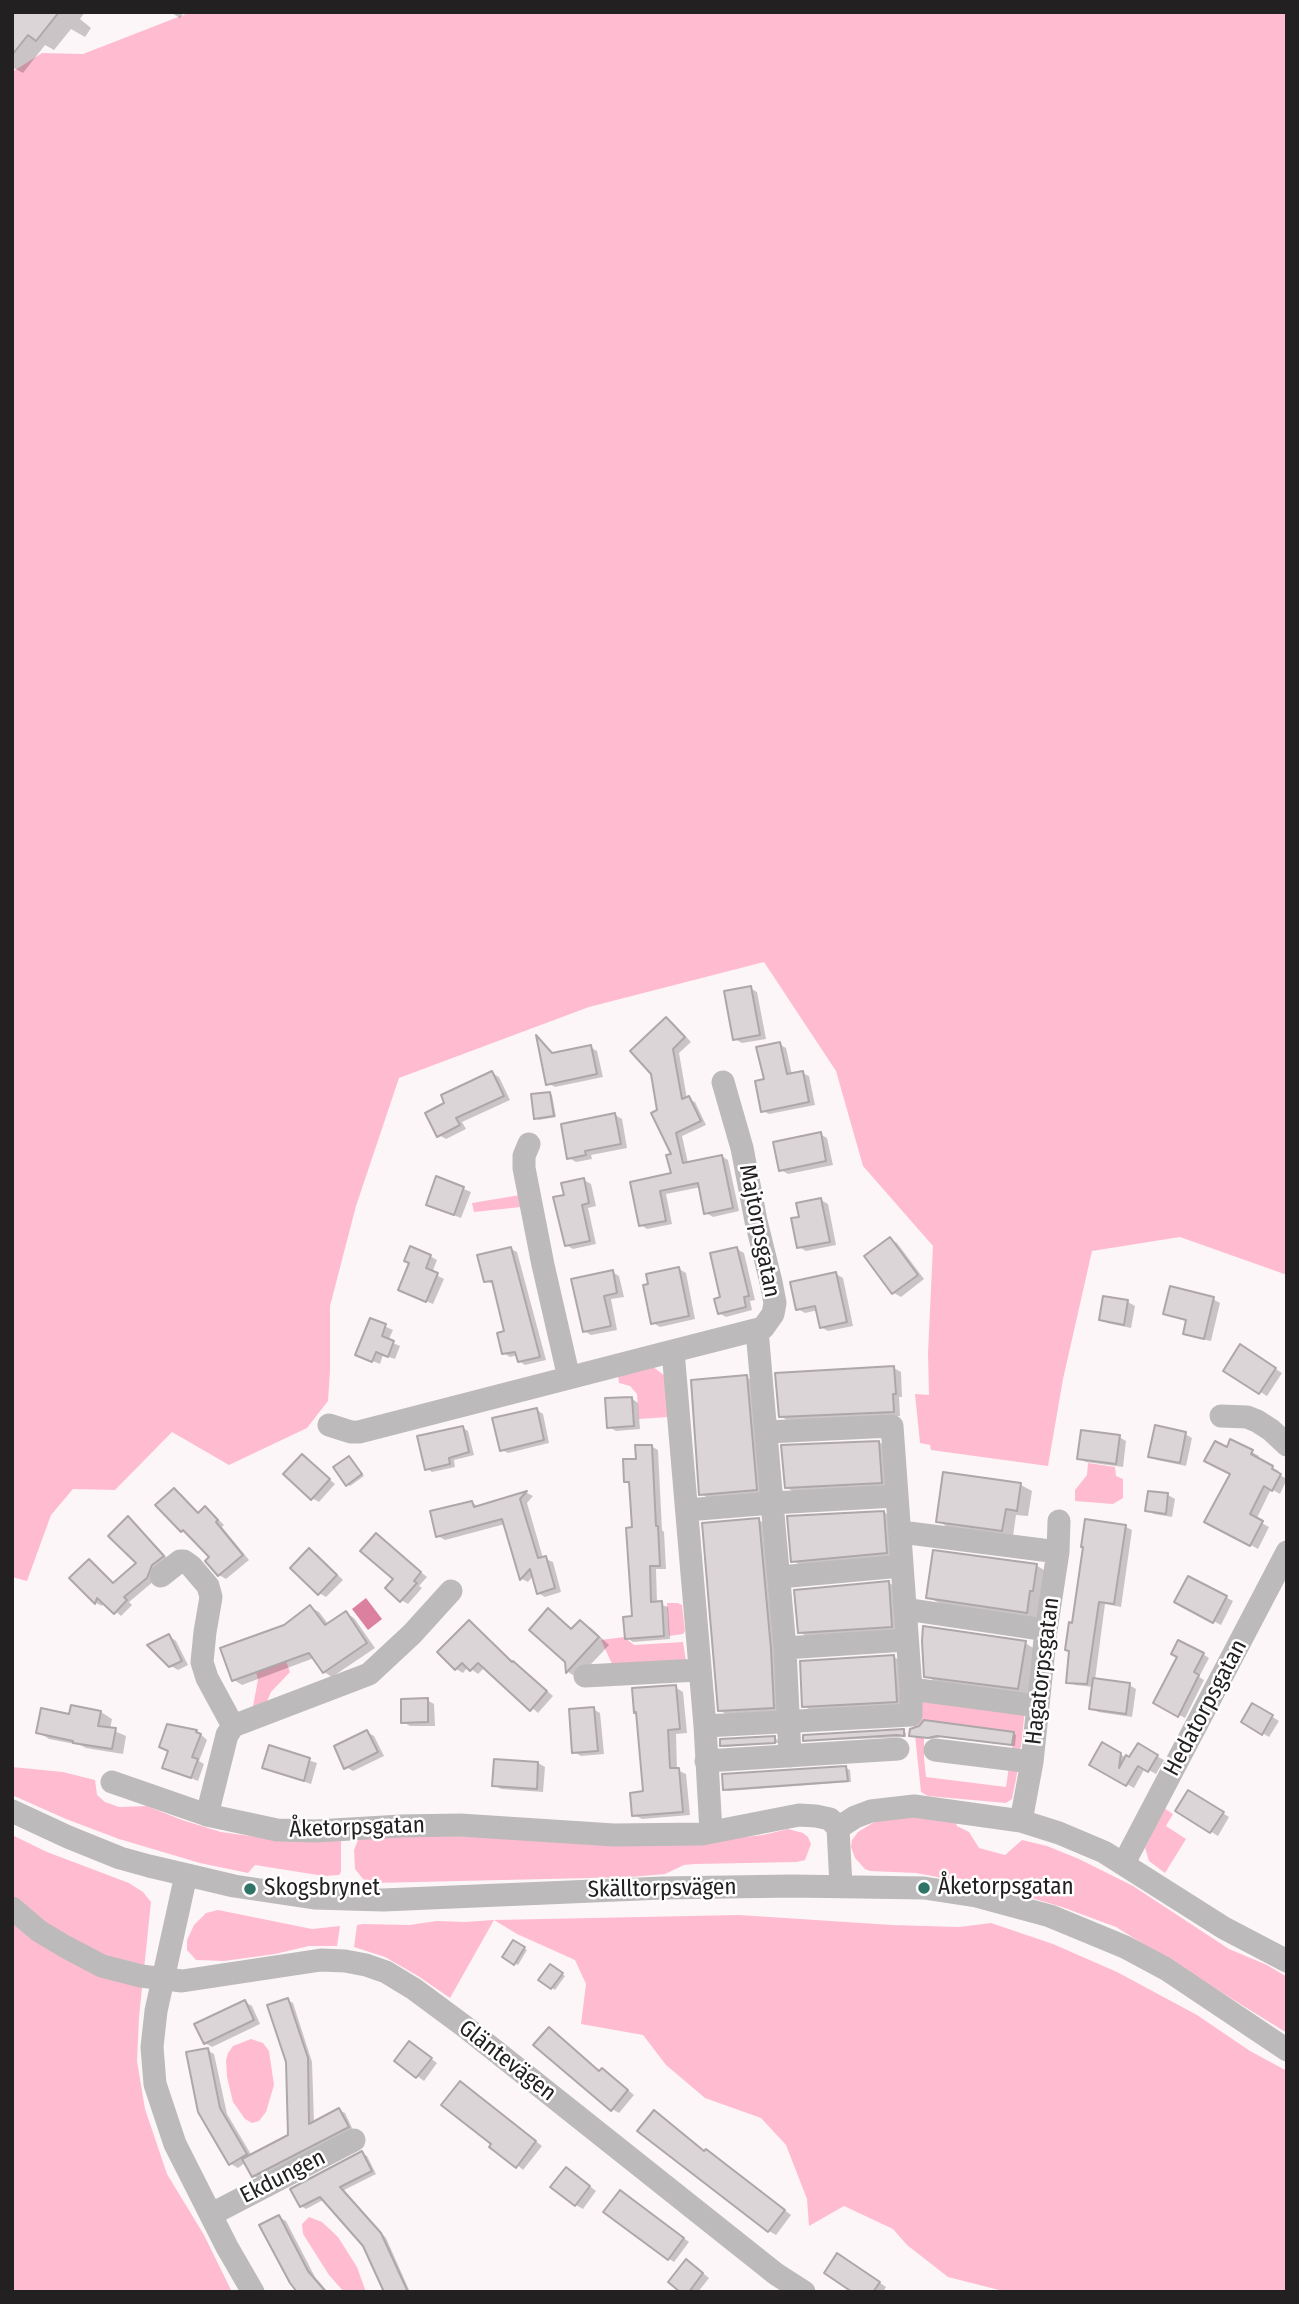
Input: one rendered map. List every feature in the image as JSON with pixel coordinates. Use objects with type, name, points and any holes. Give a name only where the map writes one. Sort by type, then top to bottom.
[{"type":"street","name":"Majtorpsgatan","points":[[328,1425],[359,1432],[763,1328],[773,1314],[774,1298],[742,1149],[723,1082]]},
{"type":"street","points":[[529,1144],[524,1156],[524,1168],[542,1265],[569,1378]]},
{"type":"street","points":[[757,1331],[785,1648],[790,1756]]},
{"type":"street","points":[[673,1351],[698,1670],[705,1726],[711,1832]]},
{"type":"street","points":[[1221,1416],[1247,1417],[1257,1421],[1287,1445]]},
{"type":"street","points":[[705,1726],[911,1715],[892,1426],[767,1432]]},
{"type":"street","points":[[687,1510],[896,1496]]},
{"type":"street","name":"Hagatorpsgatan","points":[[1021,1821],[1032,1762],[1046,1630],[1058,1552],[1059,1521]]},
{"type":"street","points":[[901,1532],[1058,1552]]},
{"type":"street","name":"Hedatorpsgatan","points":[[1124,1863],[1287,1552]]},
{"type":"street","points":[[161,1576],[180,1561],[184,1561],[208,1586],[211,1597],[202,1662],[207,1678],[233,1726]]},
{"type":"street","points":[[779,1577],[901,1566]]},
{"type":"street","points":[[207,1815],[227,1735],[233,1726],[369,1674],[412,1634],[451,1591]]},
{"type":"street","points":[[905,1609],[1046,1630]]},
{"type":"street","points":[[785,1648],[906,1640]]},
{"type":"street","points":[[585,1676],[698,1670]]},
{"type":"street","points":[[911,1689],[1038,1706]]},
{"type":"street","points":[[706,1761],[898,1749]]},
{"type":"street","points":[[935,1750],[1032,1762]]},
{"type":"street","name":"Åketorpsgatan","points":[[112,1782],[207,1815],[277,1830],[460,1825],[614,1835],[702,1834],[799,1815],[830,1819],[838,1828]]},
{"type":"street","points":[[841,1886],[838,1828],[871,1811],[914,1806],[1021,1821],[1059,1833],[1124,1863],[1224,1928],[1286,1959]]},
{"type":"street","name":"Skälltorpsvägen","points":[[12,1811],[120,1858],[234,1886],[314,1898],[371,1900],[663,1888],[841,1886],[924,1888],[1003,1902],[1050,1916],[1125,1947],[1166,1969],[1287,2050]]},
{"type":"street","points":[[186,1875],[156,2011],[152,2047],[155,2084],[175,2144],[253,2292]]},
{"type":"street","name":"Gläntevägen","points":[[12,1908],[39,1931],[102,1966],[141,1976],[182,1981],[321,1960],[345,1961],[386,1972],[464,2026],[776,2274],[804,2292]]},
{"type":"street","name":"Ekdungen","points":[[212,2214],[354,2140]]},
{"type":"shaded area","points":[[191,12],[1287,12],[1287,1275],[1180,1237],[1092,1251],[1063,1379],[1048,1466],[931,1450],[930,1445],[920,1443],[915,1394],[929,1395],[928,1353],[933,1246],[863,1166],[836,1071],[764,962],[589,1007],[399,1078],[356,1206],[330,1306],[328,1401],[307,1428],[229,1465],[172,1432],[115,1490],[73,1489],[51,1515],[27,1581],[12,1577],[12,72],[42,53],[83,54]]},
{"type":"shaded area","points":[[520,1195],[521,1207],[474,1212],[472,1203]]},
{"type":"shaded area","points":[[652,1366],[665,1376],[669,1417],[639,1419],[637,1394],[630,1386],[619,1383],[618,1375]]},
{"type":"shaded area","points":[[1088,1463],[1115,1467],[1116,1476],[1123,1479],[1123,1498],[1113,1504],[1075,1501],[1075,1490],[1087,1475]]},
{"type":"shaded area","points":[[366,1598],[382,1619],[368,1630],[352,1609]]},
{"type":"shaded area","points":[[667,1603],[682,1605],[685,1631],[683,1634],[669,1636]]},
{"type":"shaded area","points":[[624,1637],[634,1645],[683,1642],[686,1661],[613,1666],[601,1640]]},
{"type":"shaded area","points":[[286,1661],[290,1672],[271,1692],[265,1706],[252,1711],[258,1680],[256,1672]]},
{"type":"shaded area","points":[[915,1696],[1025,1709],[1019,1750],[1012,1749],[1013,1732],[927,1721],[924,1737],[926,1777],[1006,1787],[1009,1766],[1018,1769],[1012,1799],[1006,1803],[928,1796],[921,1792],[912,1707]]},
{"type":"shaded area","points":[[12,1767],[63,1772],[95,1780],[97,1795],[105,1802],[119,1807],[147,1806],[221,1832],[257,1837],[341,1840],[341,1872],[339,1875],[324,1876],[255,1865],[248,1873],[200,1863],[119,1839],[12,1795]]},
{"type":"shaded area","points":[[1164,1808],[1173,1814],[1166,1826],[1186,1839],[1165,1873],[1149,1861],[1145,1848]]},
{"type":"shaded area","points":[[926,1817],[955,1821],[957,1826],[969,1832],[979,1848],[1005,1855],[1022,1840],[1047,1846],[1079,1859],[1133,1886],[1229,1949],[1267,1965],[1287,1977],[1287,2033],[1116,1927],[1001,1889],[916,1873],[870,1871],[855,1858],[851,1847],[852,1840],[858,1832],[876,1821]]},
{"type":"shaded area","points":[[788,1829],[808,1837],[811,1844],[805,1860],[684,1865],[665,1874],[631,1877],[374,1883],[363,1879],[355,1869],[354,1850],[362,1837],[385,1835],[710,1841],[763,1835]]},
{"type":"shaded area","points":[[12,1835],[47,1852],[129,1883],[143,1892],[151,1902],[137,2061],[145,2109],[167,2174],[204,2235],[232,2292],[12,2292]]},
{"type":"shaded area","points":[[218,1910],[312,1929],[340,1926],[337,1946],[309,1946],[224,1961],[196,1960],[187,1950],[187,1940],[194,1925],[206,1913]]},
{"type":"shaded area","points":[[739,1915],[892,1925],[959,1927],[991,1923],[1053,1944],[1117,1972],[1197,2015],[1250,2051],[1287,2071],[1287,2292],[1007,2292],[948,2277],[907,2245],[893,2229],[844,2206],[809,2226],[807,2199],[786,2145],[761,2118],[705,2098],[666,2065],[643,2035],[581,2024],[586,1984],[575,1960],[517,1934],[494,1920]]},
{"type":"shaded area","points":[[494,1920],[450,1998],[385,1957],[354,1947],[357,1925]]},
{"type":"shaded area","points":[[251,2039],[263,2043],[269,2051],[274,2085],[266,2112],[259,2121],[252,2123],[245,2119],[233,2102],[226,2060],[233,2046]]},
{"type":"shaded area","points":[[309,2217],[322,2222],[338,2237],[357,2267],[366,2292],[344,2292],[329,2275],[303,2234],[302,2224]]},
{"type":"building","points":[[12,12],[59,12],[36,41],[28,35],[12,55]]},
{"type":"building","points":[[751,986],[760,1035],[733,1040],[724,991]]},
{"type":"building","points":[[666,1017],[685,1037],[673,1049],[682,1099],[689,1096],[701,1121],[676,1133],[683,1163],[722,1155],[733,1208],[704,1214],[698,1183],[660,1191],[666,1221],[639,1226],[630,1182],[671,1173],[666,1155],[671,1154],[651,1113],[657,1110],[651,1074],[630,1051]]},
{"type":"building","points":[[536,1035],[552,1053],[591,1045],[597,1074],[546,1085]]},
{"type":"building","points":[[780,1042],[787,1074],[803,1071],[809,1102],[761,1112],[755,1081],[764,1079],[756,1047]]},
{"type":"building","points":[[492,1071],[504,1096],[456,1118],[460,1125],[437,1137],[425,1113],[444,1103],[441,1095]]},
{"type":"building","points":[[550,1092],[554,1116],[534,1119],[531,1094]]},
{"type":"building","points":[[615,1113],[621,1144],[585,1151],[586,1155],[567,1159],[561,1124]]},
{"type":"building","points":[[821,1132],[826,1161],[779,1171],[773,1142]]},
{"type":"building","points":[[436,1176],[464,1187],[454,1215],[426,1205]]},
{"type":"building","points":[[584,1178],[589,1203],[582,1205],[590,1241],[565,1246],[553,1197],[564,1195],[561,1183]]},
{"type":"building","points":[[821,1198],[830,1242],[797,1248],[791,1218],[799,1217],[796,1203]]},
{"type":"building","points":[[890,1237],[918,1275],[892,1294],[864,1256]]},
{"type":"building","points":[[410,1246],[431,1255],[426,1268],[438,1273],[426,1302],[398,1290],[409,1263],[404,1261]]},
{"type":"building","points":[[511,1247],[540,1357],[518,1362],[515,1352],[502,1354],[497,1333],[504,1331],[492,1281],[484,1282],[477,1255]]},
{"type":"building","points":[[737,1247],[749,1296],[744,1297],[746,1307],[718,1314],[714,1299],[720,1297],[710,1253]]},
{"type":"building","points":[[679,1267],[689,1316],[651,1324],[643,1285],[648,1284],[646,1274]]},
{"type":"building","points":[[613,1270],[617,1293],[604,1296],[611,1326],[583,1332],[571,1279]]},
{"type":"building","points":[[836,1272],[847,1322],[820,1328],[815,1306],[796,1310],[790,1282]]},
{"type":"building","points":[[1170,1286],[1214,1297],[1204,1339],[1183,1334],[1186,1320],[1163,1314]]},
{"type":"building","points":[[1103,1296],[1128,1300],[1124,1325],[1099,1320]]},
{"type":"building","points":[[370,1318],[386,1324],[382,1336],[394,1341],[388,1357],[376,1352],[372,1362],[355,1355]]},
{"type":"building","points":[[1240,1344],[1276,1368],[1259,1394],[1223,1371]]},
{"type":"building","points":[[894,1366],[894,1412],[779,1417],[775,1373]]},
{"type":"building","points":[[747,1375],[757,1490],[699,1495],[691,1380]]},
{"type":"building","points":[[632,1397],[634,1426],[607,1428],[605,1398]]},
{"type":"building","points":[[537,1408],[544,1440],[500,1451],[492,1418]]},
{"type":"building","points":[[1155,1425],[1186,1432],[1180,1463],[1148,1457]]},
{"type":"building","points":[[463,1426],[469,1452],[449,1458],[450,1464],[425,1470],[417,1436]]},
{"type":"building","points":[[1081,1430],[1120,1435],[1116,1464],[1077,1459]]},
{"type":"building","points":[[1230,1439],[1253,1450],[1251,1454],[1273,1466],[1272,1469],[1281,1474],[1272,1491],[1264,1486],[1250,1514],[1263,1521],[1250,1546],[1204,1522],[1230,1474],[1204,1461],[1215,1441],[1227,1447]]},
{"type":"building","points":[[879,1441],[882,1483],[785,1488],[781,1445]]},
{"type":"building","points":[[635,1445],[652,1445],[660,1566],[650,1566],[651,1602],[662,1601],[664,1636],[625,1639],[623,1617],[632,1616],[626,1528],[632,1527],[629,1482],[624,1482],[623,1459],[636,1459]]},
{"type":"building","points":[[302,1454],[330,1479],[311,1500],[283,1474]]},
{"type":"building","points":[[349,1456],[362,1474],[346,1486],[333,1467]]},
{"type":"building","points":[[943,1472],[1021,1483],[1017,1511],[1006,1509],[1002,1531],[936,1522]]},
{"type":"building","points":[[174,1488],[198,1513],[205,1506],[243,1555],[218,1576],[205,1561],[209,1557],[155,1505]]},
{"type":"building","points":[[527,1491],[520,1499],[538,1558],[546,1556],[555,1588],[537,1594],[530,1569],[520,1580],[502,1519],[436,1537],[430,1511],[472,1501],[474,1507]]},
{"type":"building","points":[[1148,1491],[1168,1493],[1166,1514],[1145,1511]]},
{"type":"building","points":[[884,1511],[887,1553],[791,1562],[787,1516]]},
{"type":"building","points":[[128,1516],[164,1556],[152,1565],[147,1578],[124,1597],[127,1600],[114,1614],[97,1598],[95,1604],[69,1578],[89,1559],[113,1583],[136,1563],[108,1536]]},
{"type":"building","points":[[759,1518],[774,1708],[718,1711],[702,1523]]},
{"type":"building","points":[[1085,1519],[1126,1525],[1114,1604],[1099,1602],[1087,1684],[1066,1683],[1069,1651],[1065,1650],[1069,1622],[1072,1623]]},
{"type":"building","points":[[376,1533],[421,1572],[414,1581],[417,1583],[400,1602],[385,1588],[393,1579],[360,1551]]},
{"type":"building","points":[[309,1548],[337,1575],[318,1595],[290,1568]]},
{"type":"building","points":[[933,1550],[1037,1564],[1027,1613],[926,1598]]},
{"type":"building","points":[[1188,1576],[1227,1596],[1213,1623],[1174,1602]]},
{"type":"building","points":[[889,1581],[892,1627],[798,1633],[794,1590]]},
{"type":"building","points":[[310,1605],[325,1625],[346,1611],[367,1643],[323,1673],[309,1653],[232,1681],[220,1648],[284,1625]]},
{"type":"building","points":[[548,1608],[571,1629],[580,1620],[599,1637],[566,1673],[565,1662],[529,1630]]},
{"type":"building","points":[[469,1620],[512,1662],[547,1691],[530,1711],[478,1663],[470,1671],[462,1663],[455,1670],[437,1652]]},
{"type":"building","points":[[923,1626],[1026,1641],[1018,1689],[924,1677]]},
{"type":"building","points":[[169,1634],[182,1661],[169,1667],[147,1645]]},
{"type":"building","points":[[1178,1640],[1204,1653],[1194,1672],[1199,1675],[1178,1717],[1153,1703],[1177,1657],[1171,1654]]},
{"type":"building","points":[[894,1655],[897,1702],[802,1707],[800,1661]]},
{"type":"building","points":[[1093,1678],[1130,1683],[1126,1714],[1089,1709]]},
{"type":"building","points":[[676,1685],[680,1729],[668,1730],[670,1768],[679,1768],[683,1812],[632,1816],[630,1793],[643,1791],[632,1688]]},
{"type":"building","points":[[428,1698],[428,1722],[401,1723],[401,1699]]},
{"type":"building","points":[[1252,1703],[1273,1715],[1262,1735],[1241,1722]]},
{"type":"building","points":[[71,1705],[101,1711],[98,1726],[116,1728],[112,1749],[73,1743],[36,1733],[41,1708],[69,1714]]},
{"type":"building","points":[[594,1707],[598,1751],[572,1753],[569,1709]]},
{"type":"building","points":[[924,1720],[1014,1732],[1012,1745],[937,1736],[909,1736],[910,1729],[919,1726]]},
{"type":"building","points":[[167,1724],[197,1730],[196,1732],[201,1734],[192,1757],[198,1759],[191,1778],[162,1768],[168,1751],[159,1747]]},
{"type":"building","points":[[904,1729],[904,1736],[803,1741],[803,1735]]},
{"type":"building","points":[[367,1730],[378,1752],[344,1769],[334,1746]]},
{"type":"building","points":[[775,1736],[775,1743],[720,1746],[720,1739]]},
{"type":"building","points":[[1102,1742],[1121,1753],[1119,1768],[1126,1755],[1129,1757],[1138,1743],[1158,1755],[1148,1772],[1138,1766],[1126,1786],[1089,1765]]},
{"type":"building","points":[[269,1745],[310,1758],[304,1781],[262,1768]]},
{"type":"building","points":[[494,1759],[538,1762],[537,1789],[492,1786]]},
{"type":"building","points":[[846,1766],[848,1781],[723,1790],[722,1774]]},
{"type":"building","points":[[1188,1790],[1224,1812],[1210,1833],[1175,1811]]},
{"type":"building","points":[[513,1940],[525,1947],[514,1965],[502,1957]]},
{"type":"building","points":[[550,1964],[563,1973],[551,1989],[538,1980]]},
{"type":"building","points":[[288,1998],[308,2058],[309,2124],[339,2108],[349,2127],[252,2177],[242,2159],[288,2135],[286,2062],[267,2005]]},
{"type":"building","points":[[245,2000],[254,2020],[204,2044],[194,2024]]},
{"type":"building","points":[[549,2027],[599,2071],[602,2068],[628,2090],[611,2111],[533,2045]]},
{"type":"building","points":[[409,2041],[432,2058],[416,2078],[394,2061]]},
{"type":"building","points":[[208,2048],[220,2108],[247,2154],[229,2165],[198,2112],[186,2052]]},
{"type":"building","points":[[460,2081],[536,2141],[516,2168],[489,2147],[491,2144],[441,2105]]},
{"type":"building","points":[[654,2110],[704,2151],[706,2149],[785,2210],[768,2232],[637,2131]]},
{"type":"building","points":[[362,2151],[372,2171],[340,2187],[381,2233],[408,2292],[384,2292],[363,2246],[320,2197],[300,2207],[290,2189]]},
{"type":"building","points":[[566,2167],[590,2186],[575,2206],[550,2187]]},
{"type":"building","points":[[620,2190],[684,2238],[668,2260],[603,2212]]},
{"type":"building","points":[[279,2215],[308,2271],[326,2292],[297,2292],[290,2283],[259,2225]]},
{"type":"building","points":[[837,2253],[880,2282],[873,2292],[852,2292],[824,2273]]},
{"type":"building","points":[[686,2259],[703,2273],[689,2292],[680,2292],[668,2282]]},
{"type":"place","name":"Åketorpsgatan","points":[[924,1888]]},
{"type":"place","name":"Skogsbrynet","points":[[250,1889]]}]
